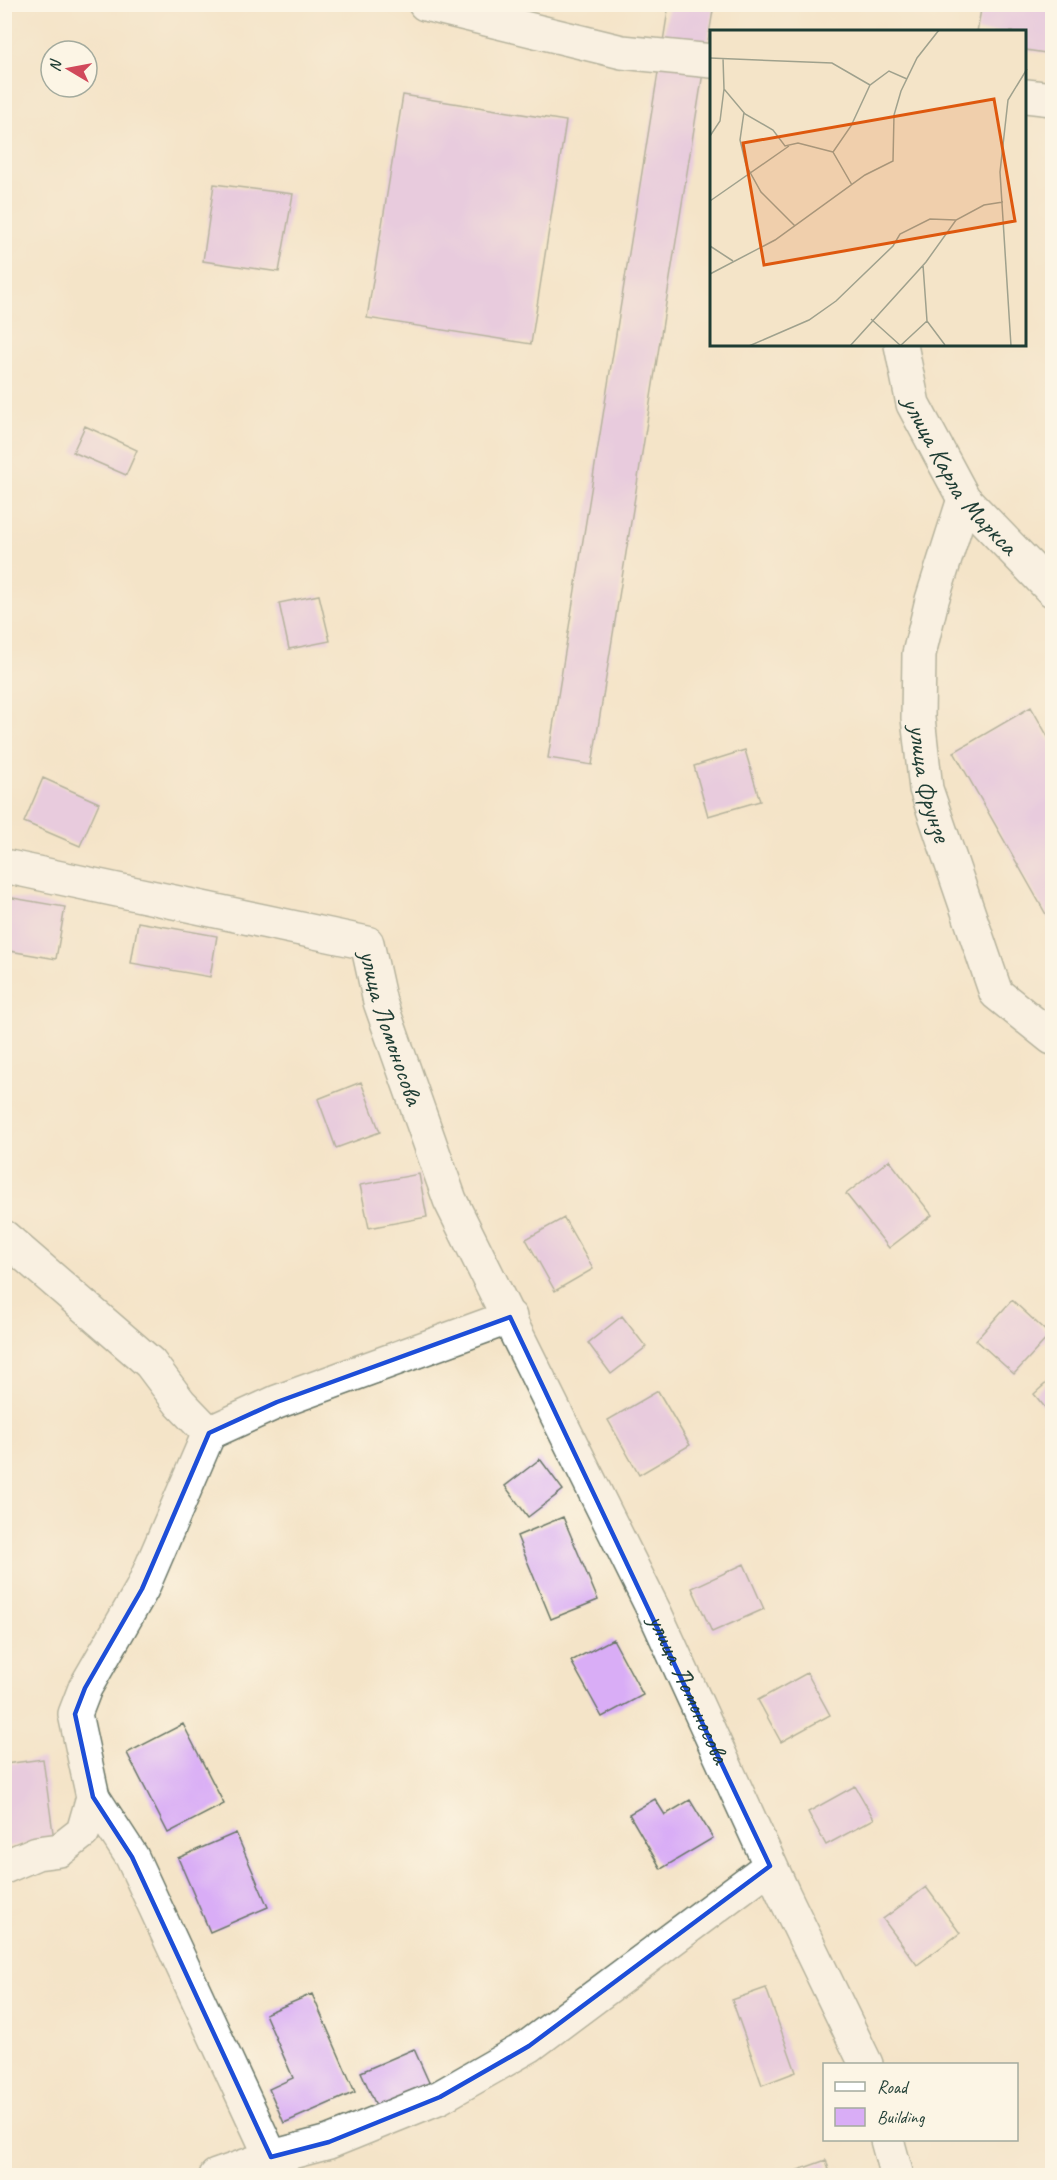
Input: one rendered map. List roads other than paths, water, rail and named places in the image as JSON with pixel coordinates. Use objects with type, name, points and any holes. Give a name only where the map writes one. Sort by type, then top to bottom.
[{"type":"street","points":[[425,4],[622,52],[710,61]]},
{"type":"street","points":[[1027,96],[1053,99]]},
{"type":"street","name":"улица Карла Маркса","points":[[901,346],[913,404],[964,499],[1053,590]]},
{"type":"street","name":"улица Фрунзе","points":[[964,499],[932,600],[919,654],[918,718],[926,789],[996,993],[1053,1038]]},
{"type":"street","name":"улица Ломоносова","points":[[4,866],[368,943],[380,1002],[450,1200],[510,1317],[654,1613],[770,1866],[866,2063]]},
{"type":"street","points":[[4,1237],[150,1363],[180,1403],[209,1433]]},
{"type":"street","points":[[275,2166],[132,1857],[93,1797],[75,1714],[85,1688],[142,1588],[209,1433],[277,1402],[510,1317]]},
{"type":"street","points":[[4,1867],[37,1853],[60,1850],[83,1832],[93,1797]]},
{"type":"street","points":[[216,2175],[275,2166],[440,2097],[529,2046],[770,1866]]},
{"type":"street","points":[[888,2141],[897,2175]]}]
